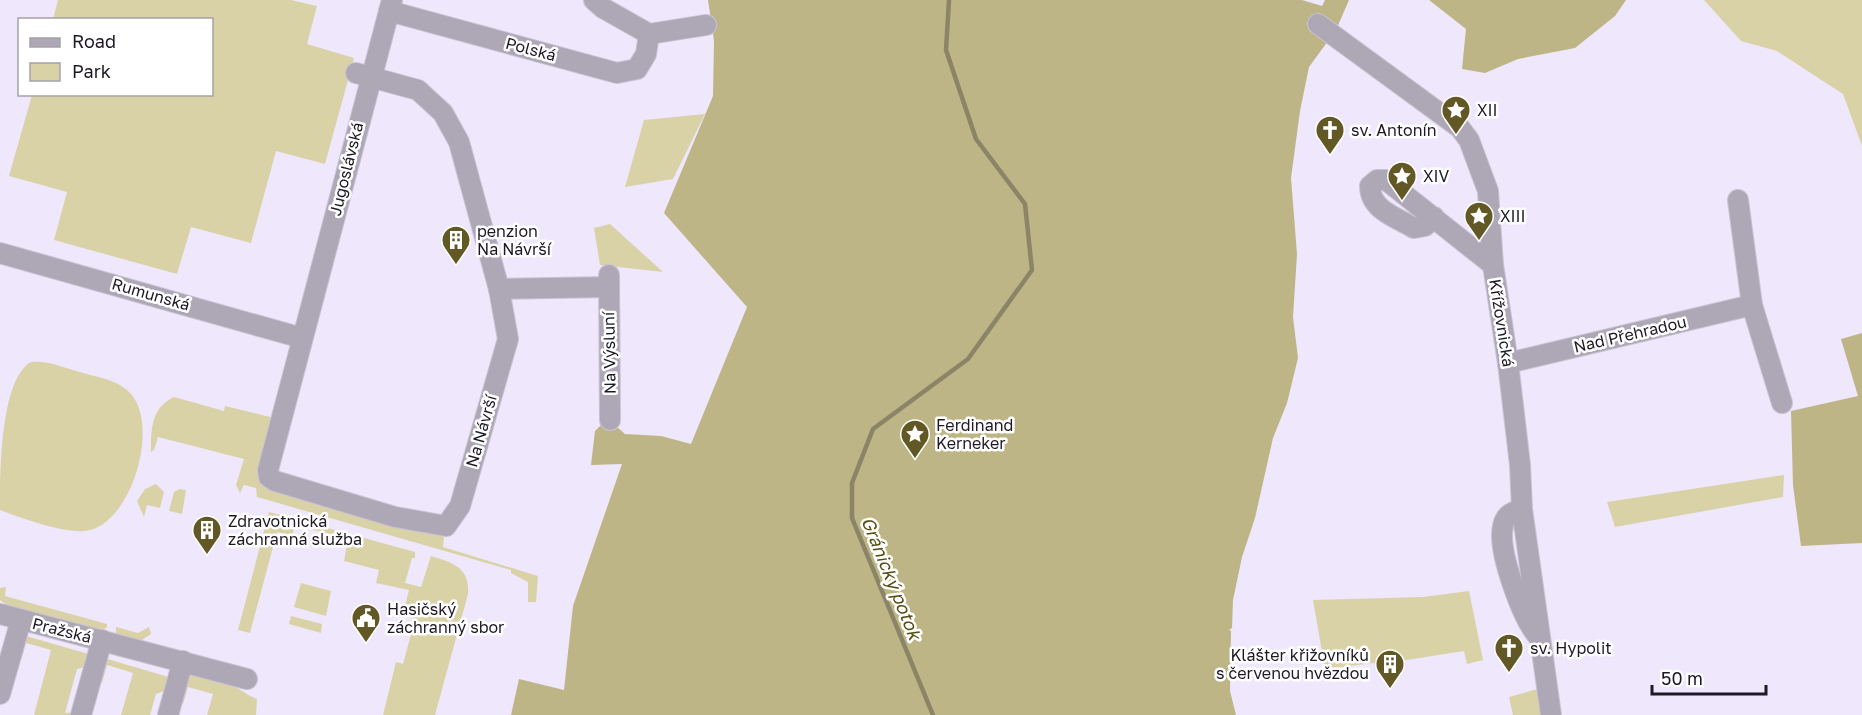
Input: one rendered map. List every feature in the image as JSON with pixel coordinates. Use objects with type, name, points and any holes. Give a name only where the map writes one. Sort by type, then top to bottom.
[{"type":"street","points":[[594,0],[603,8],[649,34],[706,25]]},
{"type":"street","name":"Polská","points":[[390,5],[617,73],[637,69],[646,54],[649,34]]},
{"type":"street","name":"Jugoslávská","points":[[302,338],[363,75],[390,5]]},
{"type":"street","name":"Křížovnická","points":[[1318,24],[1460,128],[1469,140],[1488,191],[1493,265],[1508,363],[1522,509],[1511,512],[1506,519],[1502,527],[1503,539],[1521,608],[1530,627],[1542,639],[1551,715]]},
{"type":"street","name":"Na Návrší","points":[[302,338],[267,470],[269,477],[384,514],[446,526],[460,506],[508,339],[499,289],[459,142],[443,113],[418,90],[363,75]]},
{"type":"street","points":[[1738,200],[1752,305],[1782,403]]},
{"type":"street","points":[[1434,218],[1493,265]]},
{"type":"street","name":"Rumunská","points":[[0,253],[302,338]]},
{"type":"street","name":"Na Výsluní","points":[[499,289],[609,281],[610,420]]},
{"type":"street","name":"Nad Přehradou","points":[[1508,363],[1752,305]]},
{"type":"street","name":"Pražská","points":[[0,614],[247,679]]},
{"type":"street","name":"Pražská","points":[[0,694],[21,620]]},
{"type":"street","name":"Pražská","points":[[81,715],[102,640]]},
{"type":"street","points":[[168,715],[183,662]]},
{"type":"green space","points":[[58,0],[291,0],[317,6],[307,44],[354,58],[325,164],[276,151],[251,243],[191,227],[177,274],[54,240],[67,192],[9,176],[32,96],[213,96],[213,18],[53,18]]},
{"type":"green space","points":[[1704,0],[1862,0],[1862,146],[1843,94],[1777,51],[1741,41]]},
{"type":"green space","points":[[705,114],[673,179],[625,187],[644,120]]},
{"type":"green space","points":[[610,224],[663,272],[600,265],[594,228]]},
{"type":"green space","points":[[31,362],[50,363],[111,381],[127,390],[137,404],[142,424],[142,447],[137,470],[128,493],[116,512],[101,525],[84,531],[65,530],[0,510],[0,474],[8,407],[13,387],[21,372]]},
{"type":"green space","points":[[174,397],[224,411],[225,406],[278,419],[260,482],[404,522],[444,537],[443,547],[538,576],[536,602],[528,602],[528,582],[511,573],[511,570],[257,497],[256,488],[244,485],[240,493],[236,485],[244,459],[158,437],[154,450],[151,452],[154,420],[161,407]]},
{"type":"green space","points":[[1784,475],[1783,497],[1615,527],[1607,502]]},
{"type":"green space","points":[[156,484],[164,492],[160,508],[147,505],[144,517],[137,501],[145,489]]},
{"type":"green space","points":[[180,489],[186,490],[182,514],[169,511],[174,492]]},
{"type":"green space","points":[[269,512],[415,552],[415,558],[412,558],[405,583],[421,587],[431,556],[453,564],[463,572],[468,585],[468,594],[435,715],[383,715],[396,662],[403,664],[415,619],[403,614],[409,590],[376,583],[379,570],[344,561],[348,539],[295,525],[292,536],[277,532],[250,633],[238,630]]},
{"type":"green space","points":[[301,583],[331,591],[326,616],[294,607]]},
{"type":"green space","points":[[6,587],[5,596],[107,624],[107,627],[100,632],[10,607],[0,600],[0,588]]},
{"type":"green space","points":[[1469,591],[1483,660],[1467,664],[1464,651],[1375,665],[1374,663],[1325,669],[1313,600],[1423,597]]},
{"type":"green space","points":[[291,616],[322,624],[321,633],[289,624]]},
{"type":"green space","points":[[116,627],[138,633],[149,627],[151,634],[139,642],[116,636]]},
{"type":"green space","points":[[26,636],[92,655],[90,666],[77,669],[65,713],[77,712],[76,715],[34,715],[51,650],[26,643],[21,661],[15,658]]},
{"type":"green space","points":[[104,658],[172,678],[170,689],[156,694],[150,715],[121,715],[133,673],[107,665],[102,683],[96,681]]},
{"type":"green space","points":[[184,672],[231,685],[257,699],[256,715],[207,715],[213,694],[188,687],[183,704],[176,702]]},
{"type":"green space","points":[[1541,688],[1545,715],[1513,715],[1509,697]]},
{"type":"shaded area","points":[[708,0],[1302,0],[1322,6],[1325,0],[1349,0],[1336,30],[1309,67],[1300,111],[1291,178],[1297,254],[1293,317],[1298,358],[1287,403],[1273,438],[1233,600],[1232,628],[1229,630],[1231,631],[1230,691],[1236,715],[511,715],[519,679],[564,690],[573,606],[622,464],[591,465],[595,431],[603,423],[617,427],[625,434],[661,436],[691,444],[747,307],[664,213],[713,96],[714,41]]},
{"type":"shaded area","points":[[1429,0],[1626,0],[1615,16],[1575,48],[1518,59],[1485,73],[1462,69],[1466,29]]},
{"type":"shaded area","points":[[1862,333],[1862,543],[1801,546],[1793,485],[1791,411],[1858,396],[1841,339]]},
{"type":"waterway","name":"Gránický potok","points":[[933,715],[852,518],[852,483],[873,429],[968,359],[1032,270],[1025,204],[976,139],[946,50],[949,0]]},
{"type":"place","name":"XII","points":[[1456,136]]},
{"type":"place","name":"sv. Antonín","points":[[1330,156]]},
{"type":"place","name":"XIV","points":[[1402,202]]},
{"type":"place","name":"XIII","points":[[1479,242]]},
{"type":"place","name":"penzion Na Návrší","points":[[456,266]]},
{"type":"place","name":"Ferdinand Kerneker","points":[[915,460]]},
{"type":"place","name":"Zdravotnická záchranná služba","points":[[207,556]]},
{"type":"place","name":"Hasičský záchranný sbor","points":[[366,644]]},
{"type":"place","name":"sv. Hypolit","points":[[1509,674]]},
{"type":"place","name":"Klášter křižovníků s červenou hvězdou","points":[[1390,690]]}]
